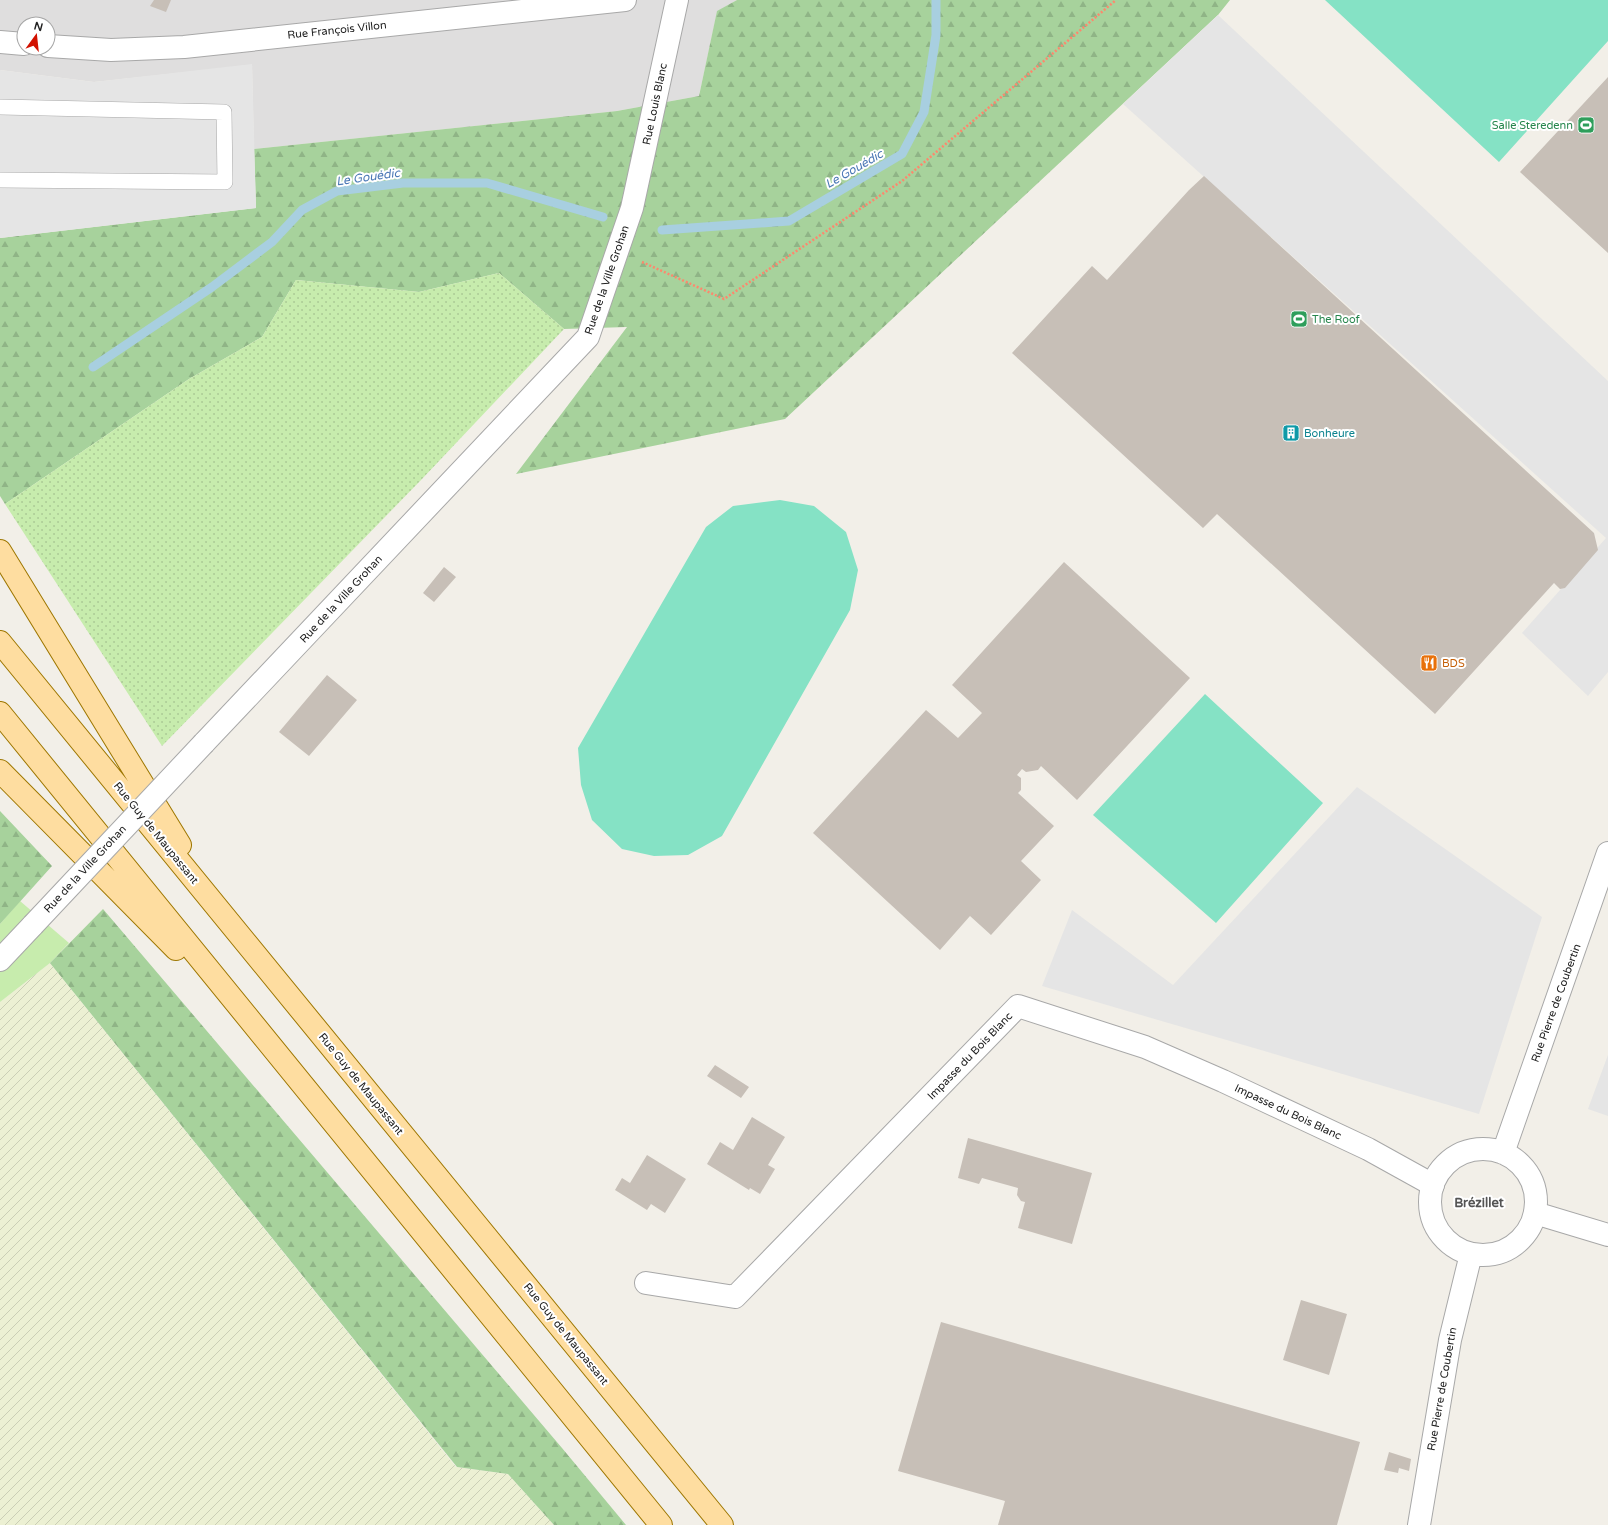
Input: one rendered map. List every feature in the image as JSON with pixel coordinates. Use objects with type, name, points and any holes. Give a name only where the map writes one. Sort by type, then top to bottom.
[{"type":"main road","points":[[0,551],[223,915]]},
{"type":"main road","name":"Rue Guy de Maupassant","points":[[0,642],[722,1525]]},
{"type":"main road","points":[[0,713],[661,1525]]},
{"type":"main road","points":[[0,771],[270,1045]]},
{"type":"street","name":"Rue François Villon","points":[[56,47],[111,50],[184,47],[625,0]]},
{"type":"street","name":"Rue Louis Blanc","points":[[632,208],[677,0]]},
{"type":"street","points":[[0,42],[16,43]]},
{"type":"street","name":"Rue de la Ville Grohan","points":[[0,960],[588,337],[632,208]]},
{"type":"street","name":"Rue Pierre de Coubertin","points":[[1503,1153],[1608,853]]},
{"type":"street","name":"Impasse du Bois Blanc","points":[[646,1283],[736,1297],[1018,1006],[1145,1047],[1368,1149],[1432,1185]]},
{"type":"street","points":[[1486,1149],[1503,1153],[1519,1163],[1530,1178],[1536,1195],[1535,1213],[1529,1229],[1518,1243],[1504,1251],[1488,1255],[1471,1254],[1454,1247],[1441,1235],[1433,1220],[1430,1202],[1432,1185],[1441,1170],[1453,1158],[1464,1153],[1486,1149]]},
{"type":"street","points":[[1535,1213],[1608,1235]]},
{"type":"street","name":"Rue Pierre de Coubertin","points":[[1419,1525],[1450,1340],[1471,1254]]},
{"type":"lane","points":[[0,107],[224,112],[225,182],[0,180]]},
{"type":"path","points":[[618,252],[724,299],[902,181],[1116,0]]},
{"type":"shaded area","points":[[0,0],[737,0],[717,12],[699,96],[617,111],[254,149],[252,65],[94,82],[0,70]]},
{"type":"shaded area","points":[[1218,15],[1608,381],[1608,672],[1588,696],[1522,633],[1606,538],[1123,104]]},
{"type":"shaded area","points":[[252,64],[256,208],[0,238],[0,70],[94,82]]},
{"type":"shaded area","points":[[1357,787],[1542,917],[1479,1114],[1042,986],[1072,910],[1173,985]]},
{"type":"shaded area","points":[[1608,1055],[1608,1116],[1588,1109]]},
{"type":"green space","points":[[737,0],[1230,0],[1218,15],[785,419],[516,474],[627,327],[564,329],[499,273],[419,292],[296,280],[262,337],[189,379],[5,504],[0,496],[0,238],[256,208],[254,149],[617,111],[699,96],[717,11]]},
{"type":"green space","points":[[1325,0],[1608,0],[1608,41],[1499,162]]},
{"type":"green space","points":[[499,273],[564,329],[422,479],[162,746],[5,504],[189,379],[262,337],[296,280],[419,292]]},
{"type":"green space","points":[[780,500],[814,506],[846,532],[858,570],[850,610],[722,836],[688,855],[654,856],[622,849],[592,820],[581,785],[578,748],[706,527],[733,506]]},
{"type":"green space","points":[[1205,694],[1323,803],[1216,923],[1093,815]]},
{"type":"green space","points":[[0,811],[52,866],[0,924]]},
{"type":"green space","points":[[20,901],[69,943],[50,963],[0,1002],[0,924]]},
{"type":"green space","points":[[103,909],[626,1525],[554,1525],[508,1474],[457,1467],[50,963]]},
{"type":"green space","points":[[50,963],[456,1467],[508,1474],[554,1525],[0,1525],[0,1002]]},
{"type":"building","points":[[154,0],[171,0],[166,12],[150,6]]},
{"type":"building","name":"Salle Steredenn","points":[[1608,77],[1608,253],[1520,172]]},
{"type":"building","name":"Bonheure","points":[[1204,176],[1594,533],[1598,550],[1565,588],[1560,589],[1554,583],[1435,714],[1217,514],[1203,528],[1012,353],[1092,266],[1107,280],[1189,190]]},
{"type":"building","points":[[1064,562],[1190,678],[1077,800],[1041,766],[1038,770],[1026,772],[1022,769],[1017,775],[1021,778],[1021,790],[1018,793],[1054,826],[1021,861],[1041,880],[991,935],[970,916],[940,950],[813,833],[926,710],[958,738],[982,713],[952,685]]},
{"type":"building","points":[[444,567],[456,577],[434,602],[423,593]]},
{"type":"building","points":[[327,675],[357,700],[309,756],[279,732]]},
{"type":"building","points":[[715,1065],[749,1087],[741,1098],[707,1076]]},
{"type":"building","points":[[752,1117],[785,1137],[768,1165],[775,1169],[760,1194],[750,1188],[749,1190],[707,1164],[720,1142],[733,1150]]},
{"type":"building","points":[[968,1138],[1092,1173],[1072,1244],[1018,1228],[1025,1202],[1021,1201],[1017,1195],[1018,1188],[982,1178],[979,1184],[958,1178]]},
{"type":"building","points":[[647,1155],[686,1179],[665,1213],[651,1204],[647,1210],[615,1190],[622,1178],[630,1183]]},
{"type":"building","points":[[1301,1300],[1347,1314],[1329,1375],[1283,1360]]},
{"type":"building","points":[[941,1322],[1360,1442],[1337,1525],[998,1525],[1005,1501],[898,1471]]},
{"type":"building","points":[[1389,1452],[1411,1459],[1409,1471],[1399,1468],[1398,1473],[1384,1470]]},
{"type":"waterway","name":"Le Gouédic","points":[[662,230],[789,221],[902,154],[924,112],[936,35],[936,0]]},
{"type":"waterway","name":"Le Gouédic","points":[[93,367],[212,287],[272,242],[302,210],[337,191],[403,183],[487,183],[603,217]]},
{"type":"place","name":"Salle Steredenn","points":[[1586,125]]},
{"type":"place","name":"The Roof","points":[[1299,319]]},
{"type":"place","name":"Bonheure","points":[[1291,433]]},
{"type":"place","name":"BDS","points":[[1429,663]]},
{"type":"district","name":"Brézillet","points":[[1479,1203]]}]
